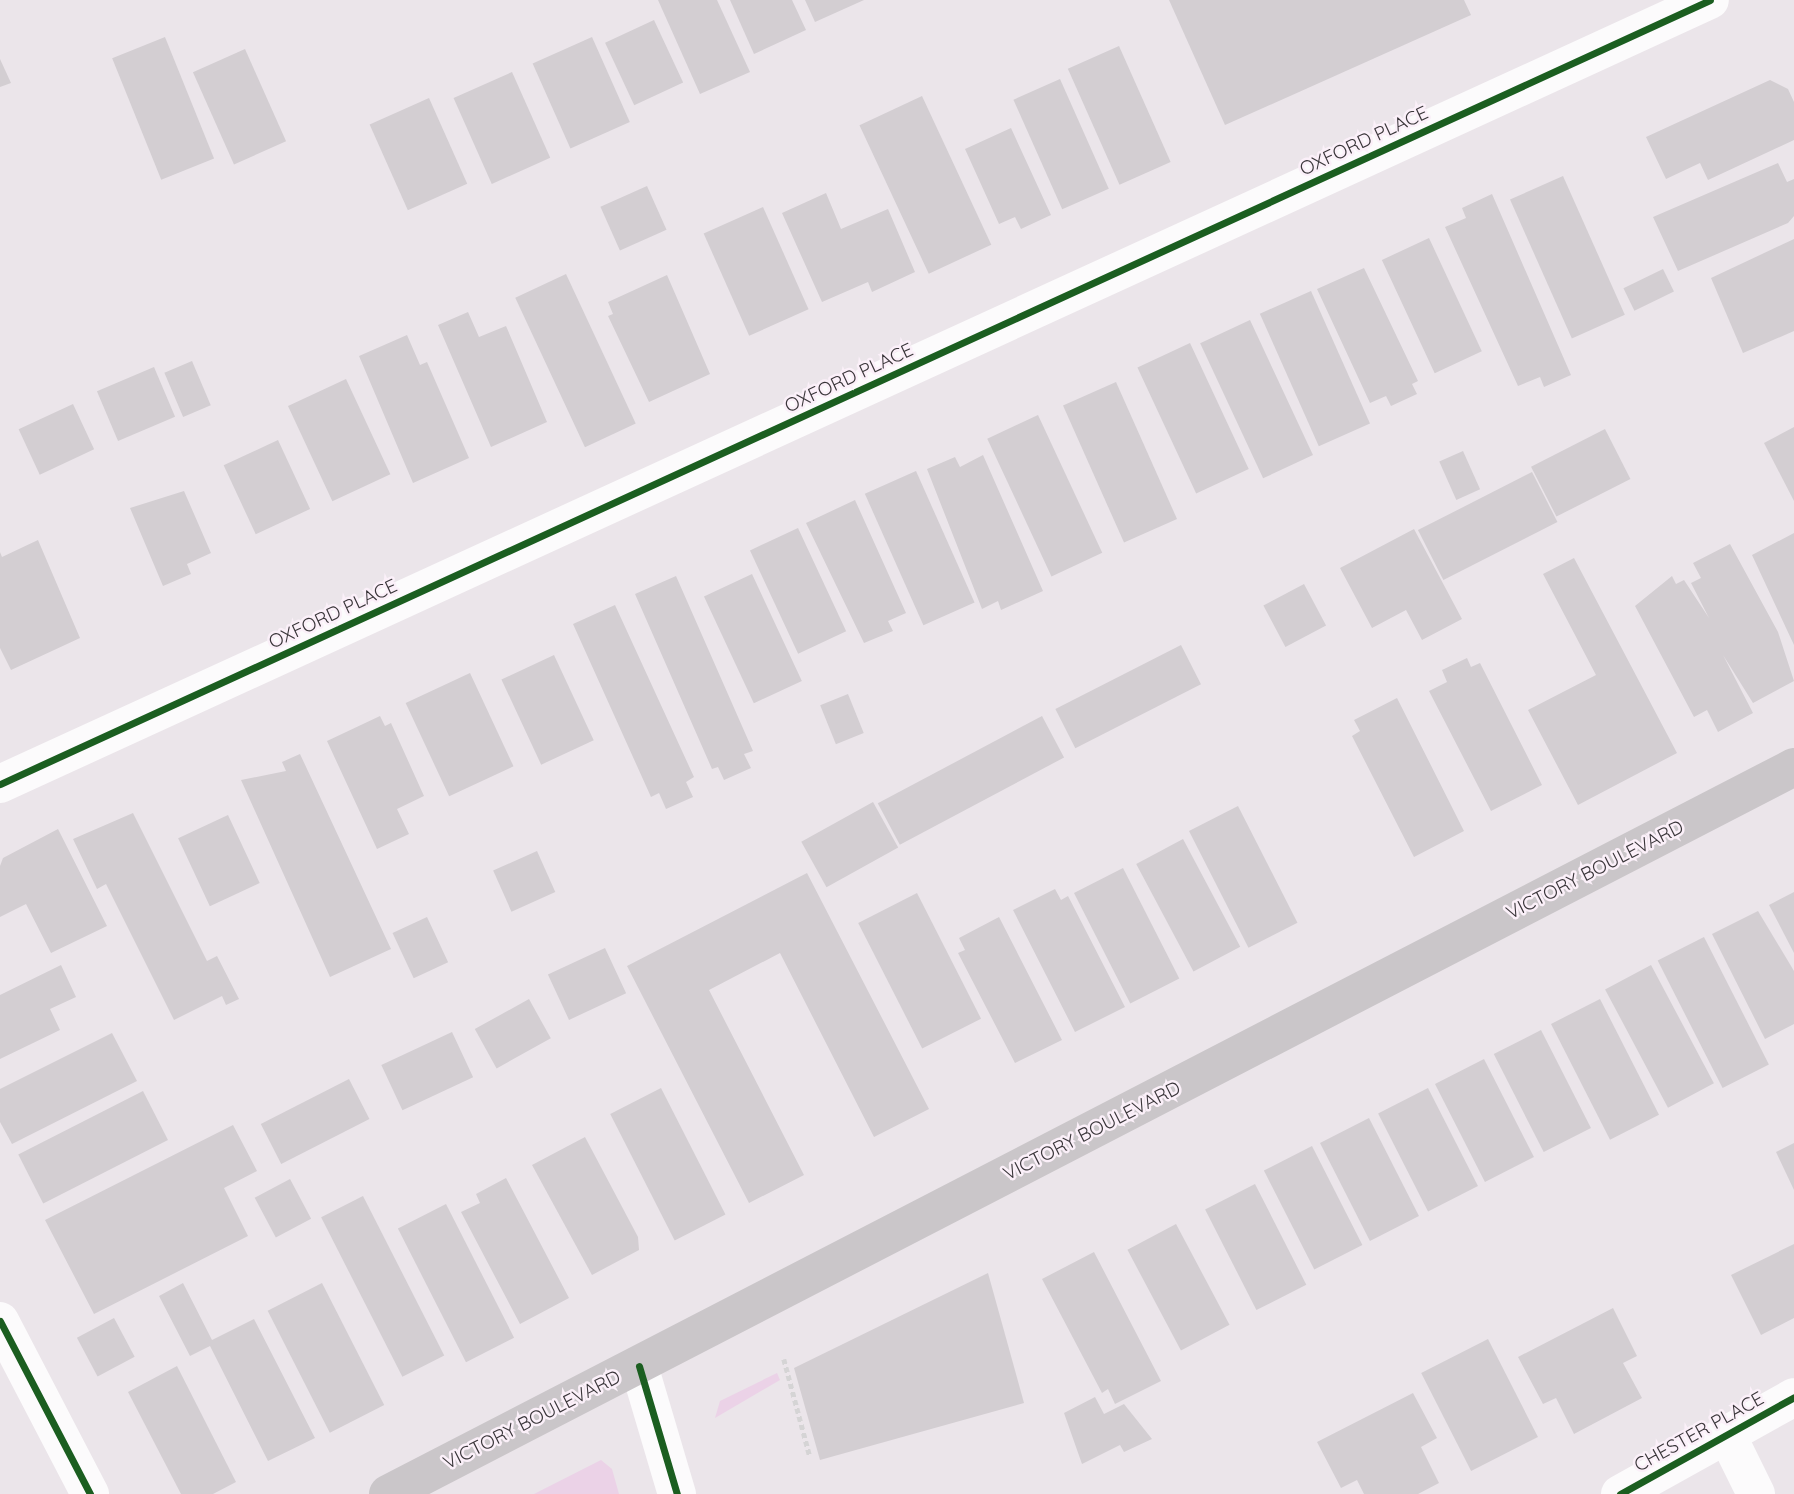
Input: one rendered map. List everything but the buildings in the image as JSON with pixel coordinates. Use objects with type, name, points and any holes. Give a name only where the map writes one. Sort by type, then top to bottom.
[{"type":"main road","name":"VICTORY BOULEVARD","points":[[388,1494],[1794,767]]},
{"type":"street","name":"OXFORD PLACE","points":[[0,784],[1710,0]]},
{"type":"street","points":[[0,1321],[90,1494]]},
{"type":"street","points":[[639,1366],[677,1494]]},
{"type":"street","name":"CHESTER PLACE","points":[[1620,1494],[1794,1397]]},
{"type":"street","points":[[1726,1433],[1756,1494]]},
{"type":"path","points":[[784,1359],[810,1457]]},
{"type":"shaded area","points":[[777,1373],[780,1380],[715,1418],[720,1401]]},
{"type":"shaded area","points":[[601,1460],[612,1469],[619,1494],[534,1494]]},
{"type":"cycle path","points":[[0,784],[1710,0]]},
{"type":"cycle path","points":[[0,1321],[90,1494]]},
{"type":"cycle path","points":[[639,1366],[677,1494]]},
{"type":"cycle path","points":[[1620,1494],[1794,1397]]}]
